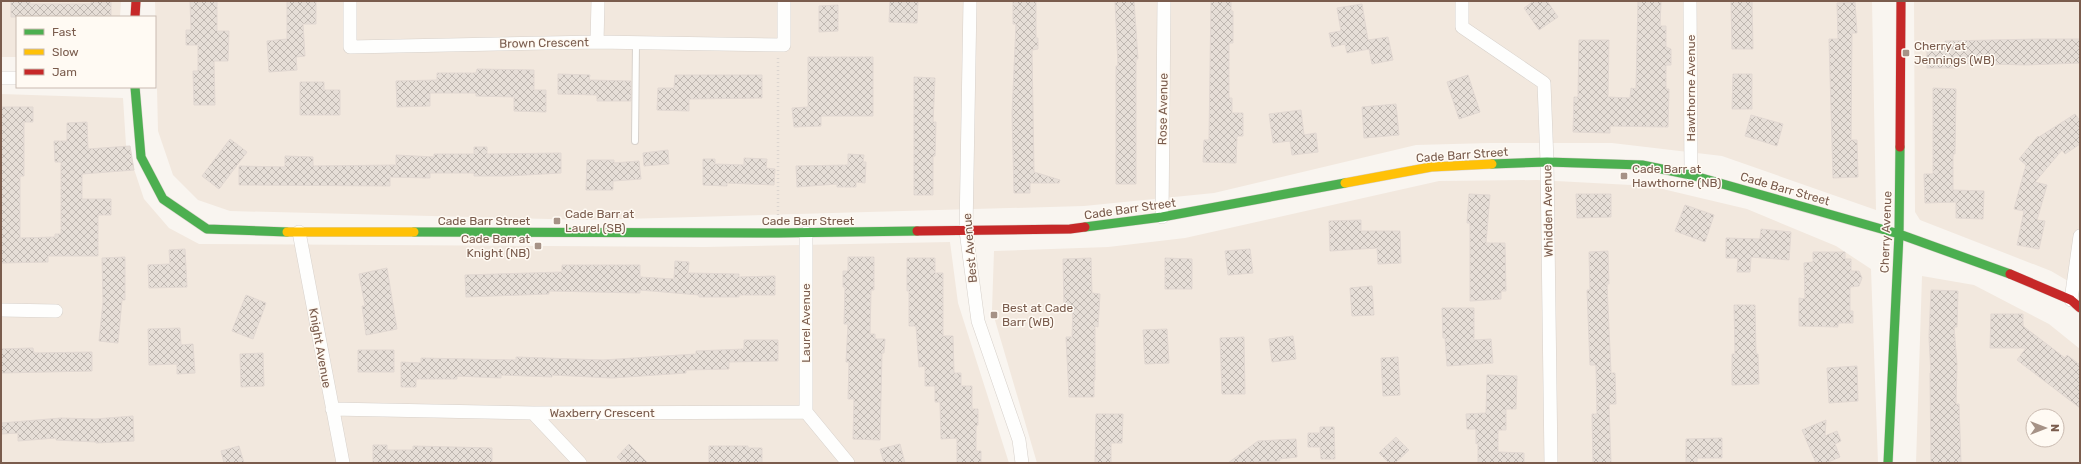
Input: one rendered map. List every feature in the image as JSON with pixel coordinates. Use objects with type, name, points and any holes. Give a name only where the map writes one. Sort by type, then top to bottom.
[{"type":"street","points":[[135,16],[136,1]]},
{"type":"street","name":"Brown Crescent","points":[[350,1],[350,47],[597,42],[781,45]]},
{"type":"street","points":[[597,42],[598,1]]},
{"type":"street","points":[[781,45],[784,1]]},
{"type":"street","name":"Best Avenue","points":[[970,1],[966,231],[978,320],[1019,440],[1022,463]]},
{"type":"street","name":"Rose Avenue","points":[[1162,217],[1164,1]]},
{"type":"street","name":"Whidden Avenue","points":[[1462,1],[1462,27],[1544,83],[1547,162],[1551,463]]},
{"type":"street","name":"Hawthorne Avenue","points":[[1690,1],[1691,175]]},
{"type":"street","name":"Cherry Avenue","points":[[1888,463],[1899,234],[1901,1]]},
{"type":"street","points":[[1,78],[16,78]]},
{"type":"street","name":"Cade Barr Street","points":[[135,88],[141,157],[163,199],[208,229],[299,232],[806,233],[1070,229],[1162,217],[1431,167],[1547,162],[1642,165],[1691,175],[1899,234],[2025,280],[2075,304]]},
{"type":"street","name":"Knight Avenue","points":[[299,232],[343,463]]},
{"type":"street","name":"Laurel Avenue","points":[[806,233],[806,412]]},
{"type":"street","points":[[2075,304],[2080,236]]},
{"type":"street","points":[[1,310],[56,310]]},
{"type":"street","name":"Waxberry Crescent","points":[[332,409],[533,413],[806,412]]},
{"type":"street","points":[[806,412],[848,463]]},
{"type":"street","points":[[533,413],[580,463]]},
{"type":"lane","points":[[635,141],[636,42]]},
{"type":"path","points":[[778,233],[781,45]]},
{"type":"shaded area","points":[[1,1],[121,1],[120,16],[16,16],[16,57],[1,57]]},
{"type":"shaded area","points":[[155,1],[1872,1],[1876,210],[1722,156],[1612,143],[1490,143],[1416,145],[1214,193],[1084,206],[589,220],[230,211],[198,200],[173,175],[158,131]]},
{"type":"shaded area","points":[[1914,1],[2080,1],[2080,288],[2051,271],[1920,220],[1915,212]]},
{"type":"shaded area","points":[[1,94],[123,98],[126,145],[144,199],[169,228],[199,244],[705,247],[950,242],[958,303],[1009,463],[1,463]]},
{"type":"shaded area","points":[[1537,180],[1650,186],[1747,209],[1836,246],[1871,269],[1878,463],[1037,463],[992,310],[994,251],[1108,247],[1185,238],[1439,181]]},
{"type":"shaded area","points":[[1922,276],[1974,285],[2049,324],[2080,349],[2080,463],[1916,463]]},
{"type":"building","points":[[11,1],[30,1],[30,4],[91,4],[91,1],[111,1],[111,16],[11,17]]},
{"type":"building","points":[[190,1],[217,1],[217,31],[229,31],[228,61],[214,61],[215,105],[194,105],[193,71],[198,71],[198,45],[186,45],[186,30],[191,30]]},
{"type":"building","points":[[287,1],[316,1],[316,24],[303,24],[305,56],[296,57],[297,70],[269,72],[267,41],[287,39]]},
{"type":"building","points":[[890,1],[918,1],[917,23],[889,22]]},
{"type":"building","points":[[1013,1],[1036,1],[1036,38],[1038,38],[1038,49],[1032,50],[1034,172],[1060,180],[1059,183],[1030,183],[1030,193],[1014,193],[1012,114],[1016,24],[1013,24]]},
{"type":"building","points":[[1115,1],[1134,1],[1138,59],[1136,59],[1136,184],[1116,184],[1116,66],[1118,66]]},
{"type":"building","points":[[1211,1],[1231,1],[1231,11],[1233,11],[1233,43],[1229,43],[1229,98],[1232,98],[1232,113],[1243,113],[1243,136],[1237,136],[1236,163],[1203,162],[1204,140],[1209,140]]},
{"type":"building","points":[[1534,1],[1547,1],[1558,17],[1539,30],[1524,8]]},
{"type":"building","points":[[1638,1],[1661,1],[1660,26],[1666,26],[1666,47],[1671,49],[1671,65],[1666,65],[1666,89],[1669,89],[1668,127],[1610,126],[1610,133],[1573,132],[1574,97],[1578,97],[1579,40],[1609,40],[1608,97],[1630,98],[1631,88],[1636,89]]},
{"type":"building","points":[[1731,1],[1752,1],[1753,49],[1732,49]]},
{"type":"building","points":[[1855,2],[1857,33],[1852,33],[1851,140],[1857,140],[1858,177],[1833,178],[1829,39],[1838,39],[1837,3]]},
{"type":"building","points":[[1362,4],[1368,40],[1388,37],[1393,60],[1372,64],[1369,49],[1347,53],[1345,44],[1332,47],[1329,33],[1341,31],[1337,8]]},
{"type":"building","points":[[838,5],[838,31],[819,32],[819,6]]},
{"type":"building","points":[[2080,39],[2080,63],[2026,65],[1955,63],[1955,68],[1927,68],[1927,46],[1945,46],[1945,41]]},
{"type":"building","points":[[808,57],[873,57],[873,116],[821,116],[821,126],[794,127],[792,108],[808,107]]},
{"type":"building","points":[[477,69],[534,70],[534,90],[546,90],[546,112],[514,111],[514,97],[476,96],[476,93],[430,93],[430,106],[397,107],[396,81],[437,80],[437,73],[476,73]]},
{"type":"building","points":[[558,74],[590,75],[589,80],[631,81],[631,101],[597,101],[597,95],[558,94]]},
{"type":"building","points":[[1733,74],[1752,74],[1752,109],[1732,109]]},
{"type":"building","points":[[675,75],[762,75],[762,98],[689,99],[689,111],[657,110],[658,88],[674,88]]},
{"type":"building","points":[[1468,75],[1480,112],[1459,119],[1447,82]]},
{"type":"building","points":[[914,77],[935,78],[933,122],[936,122],[935,156],[933,156],[933,195],[914,195]]},
{"type":"building","points":[[300,82],[324,82],[324,90],[340,90],[340,115],[300,115]]},
{"type":"building","points":[[1933,88],[1956,89],[1953,190],[1984,191],[1983,219],[1956,218],[1956,202],[1925,203],[1924,174],[1933,174]]},
{"type":"building","points":[[1396,104],[1399,135],[1364,138],[1362,107]]},
{"type":"building","points":[[1,107],[33,107],[33,122],[24,122],[24,176],[20,176],[20,238],[55,237],[55,234],[61,234],[61,162],[55,162],[54,141],[67,141],[67,123],[87,122],[88,149],[130,146],[134,170],[82,174],[82,199],[111,199],[111,215],[98,215],[98,256],[48,256],[48,262],[1,263]]},
{"type":"building","points":[[1301,110],[1304,135],[1316,133],[1318,152],[1292,155],[1290,141],[1273,143],[1269,114]]},
{"type":"building","points":[[2075,114],[2080,121],[2080,144],[2065,154],[2062,150],[2035,182],[2047,185],[2037,220],[2045,221],[2039,249],[2017,245],[2024,211],[2014,209],[2026,165],[2019,159],[2038,136],[2039,137]]},
{"type":"building","points":[[1751,115],[1783,124],[1777,146],[1745,136]]},
{"type":"building","points":[[230,139],[247,152],[219,189],[202,176]]},
{"type":"building","points":[[474,147],[487,147],[487,154],[561,153],[561,173],[474,176],[474,173],[430,173],[430,178],[390,177],[390,186],[239,185],[239,166],[285,167],[285,156],[313,157],[313,166],[396,165],[396,155],[434,157],[434,154],[474,154]]},
{"type":"building","points":[[668,150],[669,164],[644,166],[643,153]]},
{"type":"building","points":[[848,154],[864,155],[863,162],[866,162],[865,183],[856,182],[856,187],[837,187],[837,184],[797,187],[796,166],[848,165]]},
{"type":"building","points":[[744,158],[767,159],[766,168],[775,169],[774,185],[727,183],[727,186],[703,185],[703,159],[715,159],[715,164],[744,165]]},
{"type":"building","points":[[587,160],[614,160],[614,163],[639,161],[641,179],[613,181],[613,190],[586,190]]},
{"type":"building","points":[[1469,194],[1490,195],[1486,243],[1505,243],[1506,291],[1501,291],[1501,299],[1470,301],[1470,223],[1467,223]]},
{"type":"building","points":[[1576,194],[1611,194],[1611,217],[1577,218]]},
{"type":"building","points":[[1685,205],[1714,215],[1705,242],[1675,231]]},
{"type":"building","points":[[1361,220],[1361,231],[1400,231],[1401,263],[1378,264],[1377,248],[1330,251],[1329,221]]},
{"type":"building","points":[[1761,229],[1791,232],[1789,260],[1751,257],[1750,272],[1737,272],[1738,258],[1726,258],[1726,238],[1760,239]]},
{"type":"building","points":[[185,249],[187,287],[149,288],[148,265],[170,264],[169,250]]},
{"type":"building","points":[[1250,249],[1253,273],[1228,275],[1225,251]]},
{"type":"building","points":[[1608,251],[1609,284],[1607,284],[1611,373],[1615,373],[1616,404],[1609,404],[1611,463],[1593,463],[1592,414],[1597,414],[1596,365],[1590,365],[1587,290],[1590,290],[1589,252]]},
{"type":"building","points":[[1813,252],[1845,252],[1845,259],[1851,259],[1851,271],[1859,271],[1862,278],[1859,286],[1850,287],[1850,311],[1853,311],[1853,323],[1838,323],[1838,327],[1799,326],[1799,298],[1805,299],[1804,263],[1813,262]]},
{"type":"building","points":[[125,257],[125,300],[122,300],[118,343],[99,341],[103,302],[102,258]]},
{"type":"building","points":[[848,257],[874,257],[874,290],[871,290],[870,334],[875,334],[875,339],[885,339],[884,353],[882,353],[880,440],[853,439],[854,399],[848,399],[849,362],[846,362],[848,324],[844,324],[845,287],[843,287],[843,271],[848,271]]},
{"type":"building","points":[[907,258],[935,258],[935,273],[943,273],[943,336],[953,336],[954,373],[961,373],[961,386],[972,386],[972,409],[978,409],[976,451],[981,451],[981,463],[957,463],[957,438],[941,439],[940,402],[935,402],[935,386],[925,386],[925,366],[919,367],[916,326],[909,326]]},
{"type":"building","points":[[1091,258],[1092,293],[1100,294],[1098,327],[1095,326],[1094,397],[1069,397],[1066,337],[1072,337],[1073,308],[1064,307],[1063,259]]},
{"type":"building","points":[[1165,258],[1192,259],[1192,289],[1165,289]]},
{"type":"building","points":[[675,261],[689,262],[688,273],[739,274],[739,277],[775,276],[775,295],[699,297],[699,295],[640,290],[640,293],[549,291],[549,294],[466,297],[465,275],[562,272],[562,265],[640,265],[640,277],[674,279]]},
{"type":"building","points":[[387,268],[397,329],[366,335],[362,306],[365,306],[359,274]]},
{"type":"building","points":[[1372,286],[1374,315],[1352,316],[1350,288]]},
{"type":"building","points":[[1931,290],[1958,291],[1957,327],[1954,327],[1957,364],[1956,404],[1959,404],[1961,463],[1931,463],[1930,373],[1931,374],[1929,337]]},
{"type":"building","points":[[246,295],[266,303],[253,339],[232,331]]},
{"type":"building","points":[[1734,305],[1755,305],[1756,354],[1758,354],[1759,384],[1732,385],[1732,354],[1735,354]]},
{"type":"building","points":[[1442,308],[1474,308],[1474,340],[1491,339],[1493,363],[1447,366],[1445,338],[1443,338]]},
{"type":"building","points":[[1991,314],[2023,314],[2023,326],[2065,358],[2067,355],[2080,365],[2080,408],[2017,360],[2026,348],[1990,348]]},
{"type":"building","points":[[180,328],[181,345],[193,344],[195,373],[177,374],[177,364],[149,365],[148,329]]},
{"type":"building","points":[[1167,329],[1169,363],[1145,364],[1143,330]]},
{"type":"building","points":[[1293,336],[1296,359],[1272,362],[1269,339]]},
{"type":"building","points":[[1244,337],[1245,394],[1222,394],[1220,338]]},
{"type":"building","points":[[744,340],[778,340],[778,361],[729,362],[729,369],[686,370],[686,373],[612,378],[552,375],[552,377],[501,375],[501,378],[457,376],[457,379],[416,379],[416,387],[401,387],[401,362],[421,363],[421,358],[516,360],[516,357],[603,360],[696,354],[696,351],[744,349]]},
{"type":"building","points":[[33,348],[34,353],[92,352],[92,371],[1,373],[1,349]]},
{"type":"building","points":[[358,350],[394,350],[394,372],[358,372]]},
{"type":"building","points":[[263,353],[264,386],[241,387],[240,354]]},
{"type":"building","points":[[1398,357],[1400,395],[1383,396],[1381,358]]},
{"type":"building","points":[[1857,366],[1858,401],[1829,403],[1827,368]]},
{"type":"building","points":[[1487,375],[1517,376],[1516,409],[1506,409],[1506,430],[1498,430],[1498,452],[1524,453],[1524,463],[1478,463],[1476,429],[1467,429],[1466,414],[1486,413]]},
{"type":"building","points":[[1096,414],[1123,414],[1122,443],[1111,443],[1111,463],[1095,463]]},
{"type":"building","points":[[133,416],[134,441],[96,443],[56,440],[56,438],[18,441],[18,433],[1,434],[1,423],[61,418],[95,419]]},
{"type":"building","points":[[1826,420],[1825,436],[1837,431],[1841,441],[1835,444],[1840,457],[1826,463],[1816,463],[1802,430]]},
{"type":"building","points":[[1320,427],[1334,427],[1335,459],[1321,459],[1320,447],[1308,447],[1308,433],[1320,433]]},
{"type":"building","points":[[1396,437],[1409,450],[1395,463],[1389,463],[1379,453]]},
{"type":"building","points":[[1722,438],[1722,458],[1697,458],[1697,463],[1686,463],[1686,439]]},
{"type":"building","points":[[1296,439],[1297,457],[1279,459],[1280,461],[1228,463],[1258,441]]},
{"type":"building","points":[[629,444],[648,463],[623,463],[617,457]]},
{"type":"building","points":[[900,444],[905,463],[884,463],[880,449]]},
{"type":"building","points":[[373,445],[387,445],[387,450],[413,450],[413,446],[492,448],[492,463],[373,463]]},
{"type":"building","points":[[239,446],[244,463],[224,463],[221,451]]},
{"type":"building","points":[[709,446],[748,446],[748,448],[762,448],[762,463],[709,463]]},
{"type":"traffic: fast","points":[[135,88],[141,157],[163,199],[207,229],[287,232]]},
{"type":"traffic: fast","points":[[1888,463],[1899,234],[1900,147]]},
{"type":"traffic: fast","points":[[1492,164],[1547,162],[1642,165],[1691,175],[1899,234],[2010,274]]},
{"type":"traffic: fast","points":[[1085,227],[1162,217],[1345,183]]},
{"type":"traffic: fast","points":[[414,232],[778,233],[917,231]]},
{"type":"traffic: slow","points":[[1345,183],[1431,167],[1492,164]]},
{"type":"traffic: slow","points":[[287,232],[414,232]]},
{"type":"traffic: jam","points":[[135,16],[136,1]]},
{"type":"traffic: jam","points":[[1900,147],[1901,1]]},
{"type":"traffic: jam","points":[[917,231],[1070,229],[1085,227]]},
{"type":"traffic: jam","points":[[2010,274],[2071,300],[2080,308]]},
{"type":"place","name":"Cherry at Jennings (WB)","points":[[1906,53]]},
{"type":"place","name":"Cade Barr at Hawthorne (NB)","points":[[1624,176]]},
{"type":"place","name":"Cade Barr at Laurel (SB)","points":[[557,221]]},
{"type":"place","name":"Cade Barr at Knight (NB)","points":[[538,246]]},
{"type":"place","name":"Best at Cade Barr (WB)","points":[[994,315]]}]
